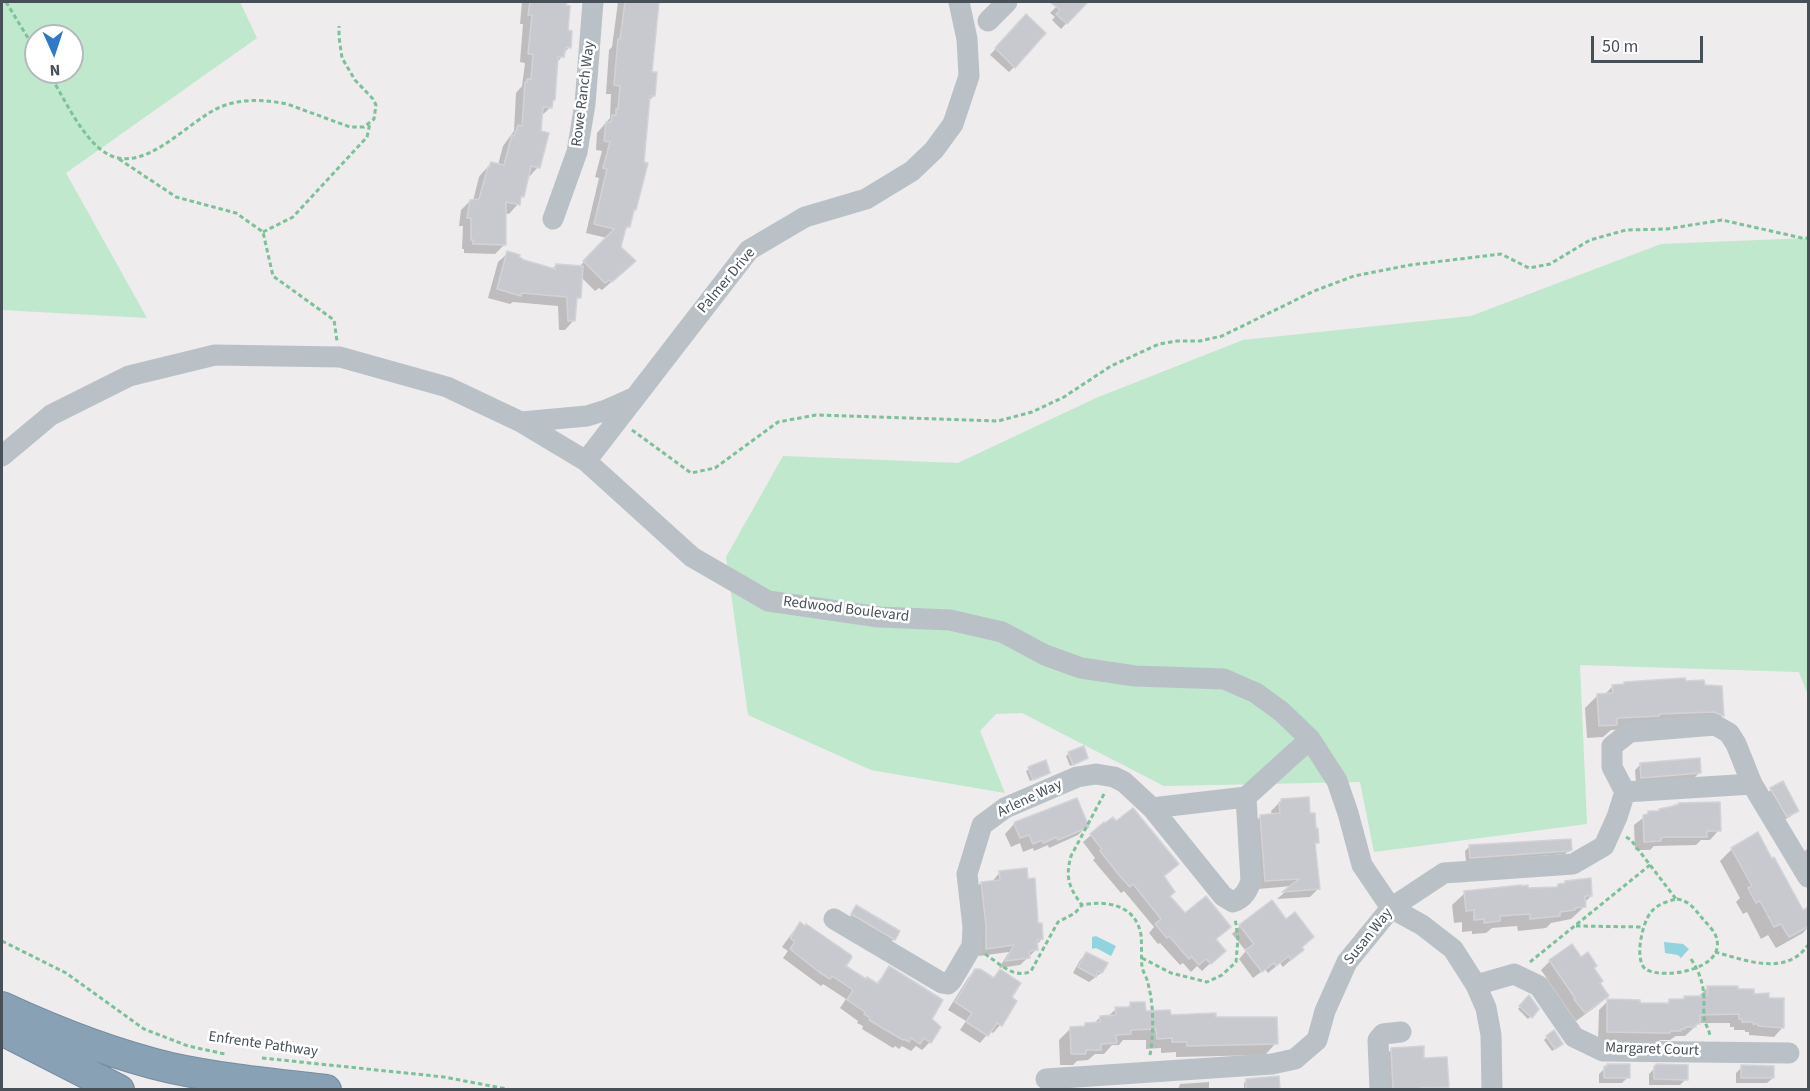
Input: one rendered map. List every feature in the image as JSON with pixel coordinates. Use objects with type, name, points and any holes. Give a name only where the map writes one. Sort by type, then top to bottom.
[{"type":"highway","points":[[2,1007],[87,1043],[162,1066],[232,1079],[326,1089]]},
{"type":"highway","points":[[2,1030],[119,1089]]},
{"type":"street","name":"Rowe Ranch Way","points":[[554,219],[578,152],[585,104],[593,2]]},
{"type":"street","name":"Palmer Drive","points":[[586,461],[749,250],[805,217],[866,199],[912,171],[934,150],[953,124],[969,76],[966,39],[959,2]]},
{"type":"street","points":[[988,21],[1007,2]]},
{"type":"street","name":"Redwood Boulevard","points":[[2,456],[51,415],[129,376],[215,355],[340,357],[447,387],[521,422],[586,461],[692,557],[768,601],[879,617],[950,620],[1002,632],[1045,655],[1081,668],[1135,676],[1224,679],[1256,693],[1282,712],[1310,739],[1337,782],[1362,865],[1391,908],[1422,925],[1453,949],[1476,985],[1486,1008],[1491,1035],[1492,1089]]},
{"type":"street","points":[[521,422],[587,416],[636,396]]},
{"type":"street","points":[[1752,784],[1625,792],[1612,767],[1612,746],[1630,732],[1715,725],[1728,733],[1736,744],[1752,784],[1809,877]]},
{"type":"street","points":[[1152,808],[1246,797],[1310,739]]},
{"type":"street","name":"Arlene Way","points":[[972,946],[973,927],[967,874],[982,825],[1005,808],[1077,777],[1096,774],[1114,777],[1125,782],[1152,808],[1223,896],[1233,902],[1248,890],[1251,881],[1246,797]]},
{"type":"street","name":"Susan Way","points":[[1046,1079],[1272,1064],[1295,1059],[1317,1040],[1324,1011],[1347,962],[1391,908],[1444,873],[1573,864],[1604,846],[1625,792]]},
{"type":"street","points":[[834,919],[942,983],[948,984],[952,980],[972,946]]},
{"type":"street","points":[[1476,985],[1514,974]]},
{"type":"street","name":"Margaret Court","points":[[1514,974],[1539,986],[1574,1037],[1603,1051],[1789,1053]]},
{"type":"street","points":[[1380,1089],[1378,1040],[1383,1034],[1401,1032]]},
{"type":"path","points":[[6,2],[24,31]]},
{"type":"path","points":[[263,232],[293,217],[367,137],[370,123],[376,113],[373,99],[355,80],[342,58],[339,26]]},
{"type":"path","points":[[55,84],[82,128],[99,148],[176,197],[236,213],[263,232],[273,276],[334,320],[340,357]]},
{"type":"path","points":[[116,157],[136,158],[156,150],[210,112],[235,102],[264,101],[287,104],[350,127],[364,127],[370,123]]},
{"type":"path","points":[[617,420],[691,473],[715,468],[778,422],[816,415],[999,421],[1032,412],[1064,397],[1111,366],[1159,344],[1177,341],[1200,342],[1222,336],[1314,291],[1354,276],[1410,265],[1501,254],[1529,268],[1550,264],[1590,240],[1626,230],[1667,229],[1722,220],[1809,238]]},
{"type":"path","points":[[1082,905],[1071,888],[1068,866],[1071,856],[1106,792]]},
{"type":"path","points":[[1611,831],[1631,840],[1677,899]]},
{"type":"path","points":[[1514,974],[1650,865]]},
{"type":"path","points":[[1677,899],[1690,904],[1713,930],[1717,939],[1715,952],[1704,965],[1698,968],[1664,974],[1643,969],[1640,962],[1642,927],[1653,909],[1677,899]]},
{"type":"path","points":[[972,946],[1017,974],[1024,975],[1032,972],[1058,922],[1075,913],[1082,905],[1113,903],[1130,914],[1136,921],[1140,932],[1143,968],[1151,999],[1152,1040],[1146,1072]]},
{"type":"path","points":[[1576,926],[1642,927]]},
{"type":"path","points":[[1142,958],[1171,973],[1208,982],[1222,975],[1236,962],[1238,938]]},
{"type":"path","name":"Enfrente Pathway","points":[[2,941],[66,973],[144,1029],[188,1046],[234,1056]]},
{"type":"path","points":[[1715,952],[1768,965],[1783,963],[1797,957],[1809,945]]},
{"type":"path","points":[[1691,959],[1698,968],[1704,988],[1705,1021],[1708,1027]]},
{"type":"path","name":"Enfrente Pathway","points":[[256,1058],[444,1077],[512,1089]]},
{"type":"green space","points":[[2,2],[240,2],[257,38],[66,173],[147,318],[2,310]]},
{"type":"green space","points":[[1808,238],[1808,695],[1799,672],[1580,665],[1587,824],[1374,852],[1360,782],[1164,786],[1022,713],[996,714],[980,731],[1005,793],[871,770],[748,715],[726,557],[783,456],[958,463],[1096,398],[1243,340],[1471,316],[1661,244]]},
{"type":"water","points":[[1096,936],[1116,946],[1111,956],[1096,948],[1092,949],[1092,937]]},
{"type":"water","points":[[1664,942],[1683,944],[1689,949],[1681,958],[1678,955],[1665,953]]},
{"type":"building","points":[[530,2],[567,2],[566,5],[570,6],[568,30],[572,31],[571,48],[566,47],[564,57],[558,57],[555,100],[553,100],[552,108],[543,107],[541,131],[549,133],[540,168],[531,166],[520,205],[506,202],[506,245],[473,244],[471,218],[467,218],[470,200],[479,199],[491,162],[504,165],[512,135],[514,136],[518,125],[522,126],[525,82],[531,79],[533,54],[528,54],[532,15],[528,15]]},
{"type":"building","points":[[625,2],[659,2],[652,72],[657,72],[655,96],[650,96],[644,162],[648,163],[636,210],[634,210],[630,227],[626,227],[621,247],[636,261],[612,282],[609,280],[605,283],[583,261],[614,229],[594,224],[607,169],[603,168],[610,142],[604,141],[606,122],[611,122],[612,115],[616,115],[616,109],[618,109],[620,86],[614,85],[618,39],[620,39]]},
{"type":"building","points":[[1050,2],[1088,2],[1067,24],[1056,14],[1060,10]]},
{"type":"building","points":[[1026,14],[1046,33],[1015,68],[995,48]]},
{"type":"building","points":[[507,251],[520,255],[519,257],[524,260],[555,269],[556,264],[583,266],[581,298],[577,298],[575,321],[568,321],[567,297],[522,293],[521,296],[497,289]]},
{"type":"building","points":[[1685,678],[1686,681],[1704,680],[1705,685],[1722,686],[1724,716],[1714,712],[1659,714],[1659,716],[1617,718],[1617,725],[1599,726],[1597,694],[1613,693],[1612,685],[1624,684],[1624,682]]},
{"type":"building","points":[[1084,746],[1088,758],[1073,765],[1068,752]]},
{"type":"building","points":[[1700,758],[1701,773],[1641,778],[1640,763]]},
{"type":"building","points":[[1046,760],[1050,773],[1033,780],[1028,767]]},
{"type":"building","points":[[1783,781],[1799,811],[1787,817],[1770,788]]},
{"type":"building","points":[[1309,797],[1310,813],[1315,813],[1316,828],[1318,828],[1319,843],[1315,843],[1320,889],[1282,892],[1299,879],[1265,881],[1260,815],[1280,813],[1281,799]]},
{"type":"building","points":[[1077,798],[1089,827],[1058,840],[1057,837],[1043,843],[1042,840],[1033,844],[1029,835],[1020,838],[1015,822]]},
{"type":"building","points":[[1720,802],[1721,831],[1707,831],[1707,837],[1664,837],[1661,841],[1644,842],[1643,815],[1648,814],[1648,811],[1659,811],[1659,809],[1678,805],[1678,803]]},
{"type":"building","points":[[1133,808],[1179,864],[1164,876],[1175,892],[1170,896],[1185,913],[1206,896],[1231,927],[1216,939],[1226,951],[1211,964],[1206,959],[1199,965],[1191,956],[1189,959],[1169,936],[1167,938],[1155,924],[1161,919],[1133,884],[1130,887],[1119,875],[1090,834],[1104,822],[1113,817],[1116,821]]},
{"type":"building","points":[[1758,832],[1803,910],[1809,907],[1809,926],[1789,937],[1781,924],[1774,927],[1760,901],[1756,903],[1748,888],[1752,886],[1731,848]]},
{"type":"building","points":[[1571,839],[1572,850],[1569,851],[1470,858],[1469,845]]},
{"type":"building","points":[[1027,868],[1028,879],[1035,878],[1038,923],[1042,923],[1043,939],[1037,940],[1038,950],[1029,951],[1030,958],[1005,961],[1014,945],[986,949],[981,882],[1000,880],[999,871]]},
{"type":"building","points":[[1591,878],[1592,896],[1585,896],[1586,907],[1560,912],[1560,916],[1530,919],[1530,914],[1500,916],[1500,921],[1484,923],[1484,919],[1474,920],[1474,910],[1466,911],[1464,891],[1522,885],[1528,885],[1528,888],[1558,887],[1558,884],[1565,883],[1565,881]]},
{"type":"building","points":[[1272,900],[1286,919],[1295,912],[1314,937],[1302,947],[1304,950],[1291,960],[1289,956],[1276,966],[1274,963],[1262,972],[1245,950],[1254,944],[1239,925]]},
{"type":"building","points":[[856,905],[900,931],[895,940],[851,914]]},
{"type":"building","points":[[800,922],[851,955],[846,966],[866,979],[867,977],[878,984],[889,966],[943,1000],[932,1019],[941,1027],[931,1043],[924,1038],[920,1044],[911,1038],[909,1042],[903,1040],[869,1020],[865,1012],[847,1000],[853,990],[832,976],[830,979],[819,972],[790,949],[795,942],[790,938]]},
{"type":"building","points":[[1572,944],[1581,957],[1588,952],[1597,966],[1594,968],[1603,981],[1600,983],[1609,996],[1585,1013],[1549,960]]},
{"type":"building","points":[[1086,952],[1108,963],[1102,973],[1098,971],[1096,977],[1078,967]]},
{"type":"building","points":[[975,969],[980,969],[994,978],[1000,969],[1021,983],[1012,997],[1017,1001],[1002,1026],[997,1023],[988,1036],[966,1022],[972,1013],[955,1002]]},
{"type":"building","points":[[1707,986],[1738,986],[1738,989],[1754,989],[1754,994],[1769,993],[1769,998],[1784,998],[1784,1028],[1742,1022],[1739,1014],[1700,1015],[1700,1024],[1696,1024],[1696,1027],[1685,1027],[1681,1031],[1670,1031],[1670,1033],[1607,1032],[1607,999],[1640,1000],[1640,1003],[1669,1003],[1669,999],[1684,999],[1684,996],[1707,996]]},
{"type":"building","points":[[1529,995],[1539,1009],[1532,1018],[1519,1006]]},
{"type":"building","points":[[1130,1002],[1145,1002],[1146,1011],[1170,1010],[1171,1015],[1216,1013],[1216,1017],[1277,1017],[1278,1044],[1187,1046],[1187,1042],[1172,1042],[1172,1038],[1157,1039],[1156,1029],[1131,1030],[1131,1034],[1116,1035],[1117,1043],[1101,1044],[1101,1050],[1086,1050],[1086,1054],[1071,1054],[1070,1027],[1100,1022],[1100,1016],[1116,1015],[1115,1007],[1130,1007]]},
{"type":"building","points":[[1554,1030],[1563,1044],[1555,1049],[1546,1036]]},
{"type":"building","points":[[1424,1046],[1424,1058],[1447,1057],[1449,1087],[1393,1089],[1391,1048]]},
{"type":"building","points":[[1630,1064],[1630,1078],[1604,1078],[1604,1066]]},
{"type":"building","points":[[1656,1064],[1688,1065],[1688,1080],[1654,1079]]},
{"type":"building","points":[[1741,1065],[1774,1066],[1774,1078],[1741,1078]]},
{"type":"building","points":[[1279,1076],[1280,1089],[1246,1089],[1246,1079]]}]
